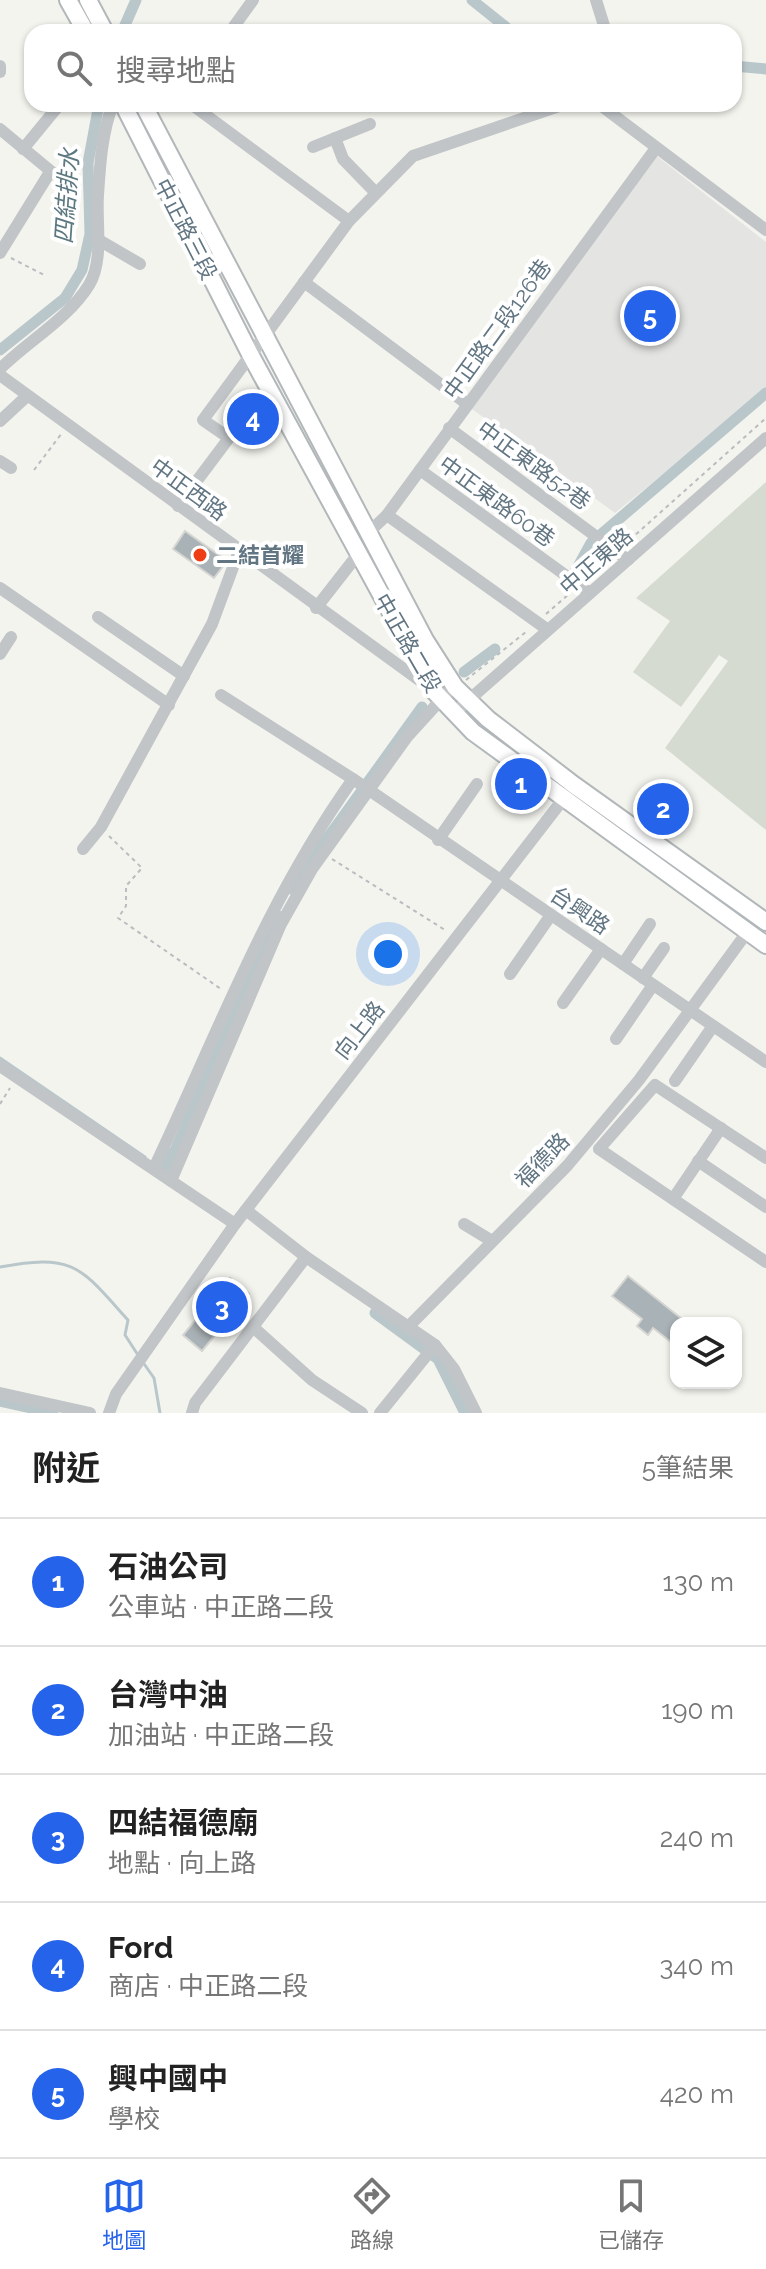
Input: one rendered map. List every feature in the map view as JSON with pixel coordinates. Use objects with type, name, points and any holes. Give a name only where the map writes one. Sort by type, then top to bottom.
[{"type":"main road","points":[[68,0],[82,24]]},
{"type":"main road","points":[[88,0],[101,24]]},
{"type":"main road","name":"中正路三段","points":[[127,112],[250,354]]},
{"type":"main road","name":"中正路三段","points":[[147,112],[263,335]]},
{"type":"main road","name":"中正路二段","points":[[263,335],[425,640],[455,687],[569,791],[766,945]]},
{"type":"main road","name":"中正路二段","points":[[250,354],[436,695],[454,715],[766,922]]},
{"type":"street","points":[[236,24],[253,0]]},
{"type":"street","points":[[596,0],[604,24]]},
{"type":"street","points":[[23,149],[53,112]]},
{"type":"street","points":[[0,372],[25,343],[75,305],[91,282],[105,125],[110,112]]},
{"type":"street","points":[[202,112],[349,221]]},
{"type":"street","points":[[178,506],[229,438],[203,420],[263,335],[349,221],[375,192],[413,156],[542,112]]},
{"type":"street","points":[[609,112],[766,230]]},
{"type":"street","points":[[313,147],[370,124]]},
{"type":"street","points":[[0,129],[70,187]]},
{"type":"street","points":[[335,138],[343,159],[375,192]]},
{"type":"street","name":"中正路二段126巷","points":[[369,532],[387,515],[656,148]]},
{"type":"street","points":[[0,253],[50,172]]},
{"type":"street","points":[[97,239],[140,264]]},
{"type":"street","points":[[304,282],[467,404]]},
{"type":"street","name":"中正西路","points":[[0,372],[27,396],[436,695]]},
{"type":"street","points":[[0,421],[27,396]]},
{"type":"street","name":"中正東路52巷","points":[[449,428],[628,560]]},
{"type":"street","name":"中正東路","points":[[454,715],[766,438]]},
{"type":"street","name":"中正東路60巷","points":[[420,470],[590,593]]},
{"type":"street","points":[[387,515],[548,630]]},
{"type":"street","points":[[83,849],[101,827],[212,624],[239,551]]},
{"type":"street","points":[[316,608],[359,553]]},
{"type":"street","points":[[0,588],[169,705]]},
{"type":"street","points":[[98,617],[184,676]]},
{"type":"street","points":[[0,654],[11,637]]},
{"type":"street","points":[[171,1181],[281,924],[323,853],[371,791],[436,695],[455,687]]},
{"type":"street","name":"台興路","points":[[221,695],[371,791],[438,840],[766,1062]]},
{"type":"street","points":[[154,1168],[230,995],[288,878],[353,779]]},
{"type":"street","points":[[438,840],[477,784]]},
{"type":"street","name":"向上路","points":[[109,1413],[116,1394],[145,1350],[235,1224],[569,791]]},
{"type":"street","points":[[510,974],[551,915]]},
{"type":"street","points":[[623,964],[650,924]]},
{"type":"street","name":"福德路","points":[[410,1325],[567,1166],[639,1080],[748,931]]},
{"type":"street","points":[[616,1039],[664,948]]},
{"type":"street","points":[[563,1003],[601,949]]},
{"type":"street","points":[[675,1081],[713,1026]]},
{"type":"street","points":[[0,1066],[235,1224]]},
{"type":"street","points":[[766,1158],[655,1085],[599,1149],[766,1262]]},
{"type":"street","points":[[673,1199],[721,1128]]},
{"type":"street","points":[[698,1161],[766,1207]]},
{"type":"street","points":[[246,1210],[306,1257],[410,1325],[431,1350],[454,1369],[476,1413]]},
{"type":"street","points":[[464,1224],[492,1241]]},
{"type":"street","points":[[192,1413],[195,1403],[306,1257]]},
{"type":"street","points":[[253,1327],[312,1380],[362,1413]]},
{"type":"street","points":[[380,1413],[431,1350]]},
{"type":"street","points":[[0,1393],[90,1413]]},
{"type":"path","points":[[0,253],[46,276]]},
{"type":"path","points":[[34,470],[68,425]]},
{"type":"path","points":[[101,827],[142,868],[126,886],[126,906],[118,918],[230,995]]},
{"type":"path","points":[[323,853],[456,937]]},
{"type":"path","points":[[0,1104],[17,1078]]},
{"type":"shaded area","points":[[653,153],[766,242],[766,391],[615,513],[469,407]]},
{"type":"shaded area","points":[[766,482],[766,830],[665,748],[728,661],[719,655],[681,707],[633,672],[670,621],[636,598]]},
{"type":"building","name":"二結首耀","points":[[185,531],[227,561],[214,578],[173,549]]},
{"type":"building","points":[[628,1276],[679,1317],[670,1317],[670,1341],[653,1328],[648,1335],[637,1326],[642,1319],[612,1296]]},
{"type":"building","points":[[230,1278],[249,1294],[202,1351],[183,1335]]},
{"type":"waterway","name":"四結排水","points":[[126,24],[136,0]]},
{"type":"waterway","name":"四結排水","points":[[472,0],[502,24]]},
{"type":"waterway","name":"四結排水","points":[[742,67],[766,69]]},
{"type":"waterway","name":"四結排水","points":[[0,350],[65,298],[82,270],[90,234],[88,163],[98,112]]},
{"type":"waterway","points":[[574,574],[591,543],[766,393]]},
{"type":"waterway","points":[[464,672],[495,649]]},
{"type":"waterway","points":[[291,889],[422,707]]},
{"type":"waterway","points":[[319,842],[360,791]]},
{"type":"waterway","points":[[170,1170],[167,1169],[277,915]]},
{"type":"waterway","points":[[0,1058],[145,1157]]},
{"type":"waterway","points":[[167,1169],[162,1167],[169,1149]]},
{"type":"waterway","points":[[0,1267],[45,1262],[74,1268],[98,1287],[128,1320],[125,1335],[138,1355]]},
{"type":"waterway","points":[[375,1313],[438,1359],[465,1413]]},
{"type":"waterway","points":[[142,1361],[154,1378],[160,1413]]},
{"type":"waterway","points":[[0,1401],[53,1413]]},
{"type":"place","name":"興中國中","points":[[650,316]]},
{"type":"place","name":"Ford","points":[[253,419]]},
{"type":"place","name":"二結首耀","points":[[200,555]]},
{"type":"place","name":"石油公司","points":[[521,784]]},
{"type":"place","name":"台灣中油","points":[[663,809]]},
{"type":"place","name":"四結福德廟","points":[[222,1307]]}]
